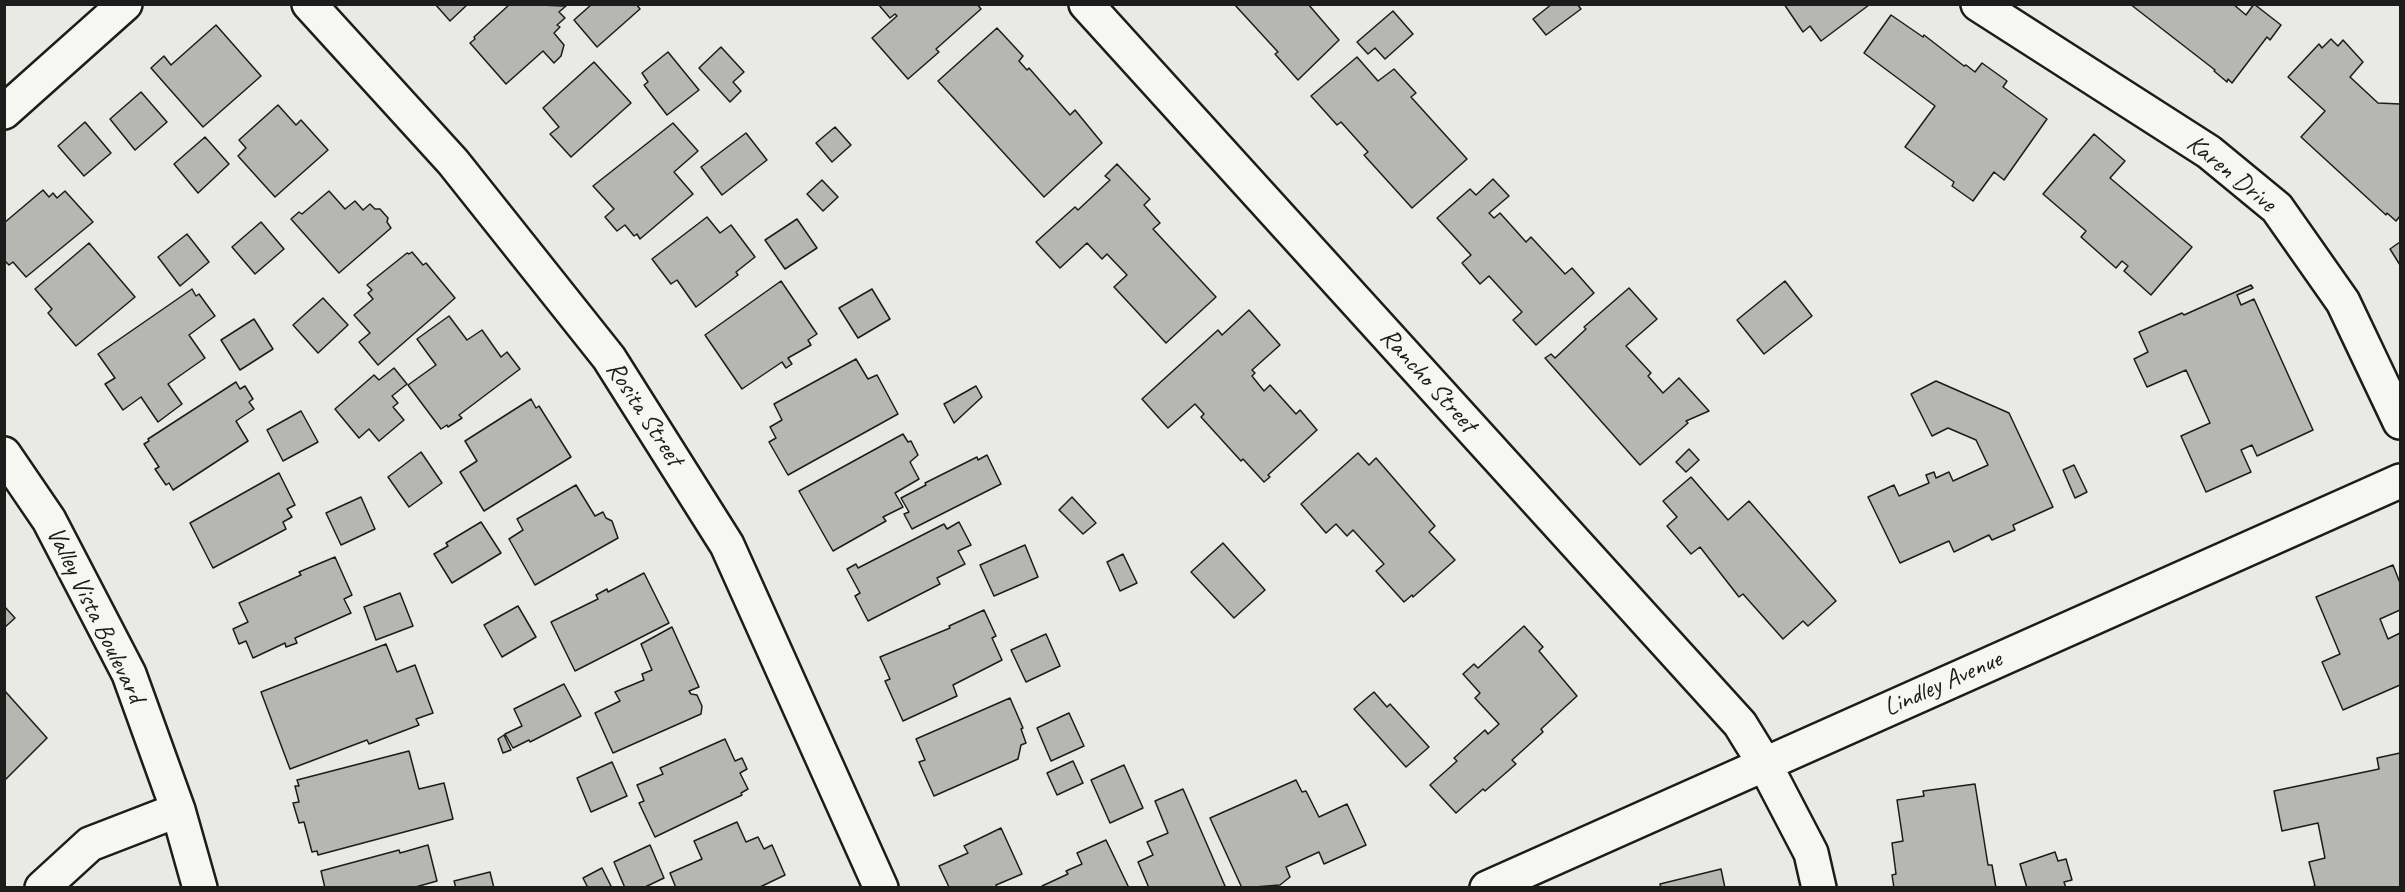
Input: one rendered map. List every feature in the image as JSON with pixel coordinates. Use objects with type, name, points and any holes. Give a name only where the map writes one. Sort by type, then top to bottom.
[{"type":"street","points":[[4,112],[125,4]]},
{"type":"street","name":"Rosita Street","points":[[309,4],[453,162],[609,358],[727,545],[880,888]]},
{"type":"street","name":"Rancho Street","points":[[1086,4],[1740,724],[1764,763]]},
{"type":"street","name":"Karen Drive","points":[[1978,4],[2209,152],[2277,208],[2343,302],[2400,422]]},
{"type":"street","name":"Valley Vista Boulevard","points":[[4,454],[49,520],[129,674],[178,810],[200,888]]},
{"type":"street","name":"Lindley Avenue","points":[[1487,888],[2400,481]]},
{"type":"street","points":[[1764,763],[1810,853],[1819,888]]},
{"type":"street","points":[[42,888],[90,844],[178,810]]},
{"type":"building","points":[[435,4],[468,4],[450,21]]},
{"type":"building","points":[[510,4],[566,6],[559,12],[565,18],[557,25],[560,27],[554,33],[564,45],[561,56],[554,63],[543,51],[506,84],[470,43]]},
{"type":"building","points":[[592,4],[636,4],[640,9],[597,47],[574,20]]},
{"type":"building","points":[[878,4],[977,4],[981,9],[936,49],[939,52],[908,79],[872,38],[897,16],[895,14],[890,18]]},
{"type":"building","points":[[1234,4],[1308,4],[1339,40],[1298,80],[1275,54],[1278,52]]},
{"type":"building","points":[[1552,4],[1577,4],[1581,9],[1546,35],[1533,19]]},
{"type":"building","points":[[1784,4],[1869,5],[1821,41],[1810,26],[1803,32]]},
{"type":"building","points":[[2130,4],[2233,4],[2246,15],[2254,4],[2281,25],[2270,40],[2267,37],[2232,83],[2228,79],[2227,82],[2215,70]]},
{"type":"building","points":[[1393,11],[1413,34],[1385,59],[1375,48],[1368,54],[1357,42]]},
{"type":"building","points":[[1891,15],[1923,37],[1924,35],[1975,72],[1982,63],[2007,81],[2003,87],[2047,119],[2004,180],[1994,172],[1973,201],[1952,186],[1954,182],[1905,147],[1935,106],[1864,53]]},
{"type":"building","points":[[216,25],[261,76],[203,127],[151,68],[164,56],[171,65]]},
{"type":"building","points":[[997,28],[1023,56],[1019,61],[1027,70],[1029,68],[1070,115],[1075,110],[1102,143],[1044,197],[938,81]]},
{"type":"building","points":[[2331,39],[2338,46],[2343,40],[2363,62],[2350,77],[2378,103],[2400,104],[2400,216],[2396,221],[2387,213],[2386,215],[2301,137],[2325,111],[2288,77],[2319,44],[2322,48]]},
{"type":"building","points":[[721,47],[744,72],[733,82],[741,91],[730,102],[699,68]]},
{"type":"building","points":[[668,52],[699,90],[667,115],[644,85],[648,82],[642,73]]},
{"type":"building","points":[[1357,57],[1378,81],[1394,69],[1416,93],[1411,97],[1467,159],[1412,208],[1364,155],[1368,152],[1341,122],[1337,125],[1311,96]]},
{"type":"building","points":[[594,62],[631,103],[571,157],[550,134],[559,127],[543,108]]},
{"type":"building","points":[[141,92],[167,122],[135,150],[110,119]]},
{"type":"building","points":[[278,105],[296,125],[301,120],[328,150],[275,197],[238,156],[246,148],[239,140]]},
{"type":"building","points":[[85,122],[111,153],[84,176],[58,146]]},
{"type":"building","points":[[673,123],[698,151],[674,172],[693,194],[640,239],[637,234],[634,236],[625,225],[617,231],[605,217],[614,209],[593,186]]},
{"type":"building","points":[[835,127],[851,145],[832,162],[816,143]]},
{"type":"building","points":[[746,133],[767,160],[722,195],[701,167]]},
{"type":"building","points":[[2094,134],[2125,161],[2110,178],[2192,247],[2151,295],[2124,271],[2128,266],[2122,261],[2116,268],[2081,237],[2086,231],[2043,194]]},
{"type":"building","points":[[205,137],[229,164],[198,193],[174,164]]},
{"type":"building","points":[[1117,164],[1150,199],[1144,205],[1160,223],[1153,229],[1216,297],[1166,343],[1114,287],[1127,275],[1107,254],[1102,259],[1087,243],[1060,268],[1036,242],[1075,207],[1078,210],[1110,180],[1105,176]]},
{"type":"building","points":[[1493,179],[1509,196],[1489,213],[1494,218],[1500,213],[1526,242],[1531,237],[1565,274],[1572,268],[1594,293],[1536,345],[1513,320],[1522,312],[1489,276],[1480,284],[1462,263],[1471,255],[1437,218],[1470,189],[1476,195]]},
{"type":"building","points":[[822,180],[838,197],[823,211],[807,194]]},
{"type":"building","points":[[43,190],[49,197],[53,193],[57,198],[65,191],[93,222],[26,277],[13,262],[9,265],[4,260],[4,223]]},
{"type":"building","points":[[329,191],[345,209],[355,201],[363,210],[370,204],[375,209],[380,209],[388,218],[387,222],[391,228],[339,273],[291,219],[299,212],[302,214]]},
{"type":"building","points":[[707,217],[720,233],[731,225],[755,257],[736,272],[738,275],[696,307],[677,280],[671,284],[652,259]]},
{"type":"building","points":[[797,219],[817,248],[785,269],[765,240]]},
{"type":"building","points":[[261,222],[284,249],[255,274],[232,247]]},
{"type":"building","points":[[187,234],[209,262],[180,286],[158,257]]},
{"type":"building","points":[[2400,242],[2400,265],[2390,249]]},
{"type":"building","points":[[89,243],[135,297],[76,346],[48,313],[52,309],[35,289]]},
{"type":"building","points":[[412,252],[423,265],[426,263],[455,298],[378,365],[359,342],[370,333],[354,315],[373,299],[368,293],[372,290],[367,285],[407,253]]},
{"type":"building","points":[[781,281],[817,334],[808,340],[811,345],[788,358],[792,364],[786,368],[782,362],[742,389],[705,335]]},
{"type":"building","points":[[1785,281],[1812,316],[1764,354],[1737,320]]},
{"type":"building","points":[[2251,285],[2253,288],[2237,295],[2241,305],[2254,299],[2313,430],[2257,456],[2252,445],[2241,450],[2251,472],[2206,492],[2181,436],[2210,423],[2186,370],[2147,387],[2134,359],[2148,352],[2139,332]]},
{"type":"building","points":[[1629,288],[1657,319],[1626,346],[1651,373],[1648,376],[1663,393],[1679,378],[1709,411],[1686,421],[1688,423],[1640,465],[1545,358],[1551,354],[1555,358],[1586,329],[1584,327]]},
{"type":"building","points":[[192,289],[196,296],[199,294],[215,316],[189,335],[205,358],[168,384],[182,404],[158,422],[141,397],[123,410],[105,384],[115,378],[98,354]]},
{"type":"building","points":[[872,289],[890,319],[858,338],[839,308]]},
{"type":"building","points":[[323,298],[348,325],[318,353],[293,325]]},
{"type":"building","points":[[1249,310],[1280,345],[1252,370],[1255,373],[1252,376],[1264,391],[1270,385],[1296,414],[1300,410],[1317,430],[1268,475],[1270,477],[1264,482],[1243,459],[1241,461],[1201,417],[1204,414],[1195,404],[1168,428],[1142,399],[1218,330],[1222,335]]},
{"type":"building","points":[[449,316],[467,340],[482,330],[501,357],[507,352],[520,369],[459,415],[462,418],[441,429],[408,385],[436,365],[417,339]]},
{"type":"building","points":[[254,319],[273,349],[240,370],[221,340]]},
{"type":"building","points":[[856,359],[868,379],[877,375],[898,414],[788,475],[769,442],[776,438],[770,427],[782,420],[774,404]]},
{"type":"building","points":[[394,368],[407,384],[392,396],[398,403],[393,407],[404,420],[379,441],[369,429],[359,438],[335,409],[374,375],[379,380]]},
{"type":"building","points":[[1936,381],[2009,413],[2053,507],[2013,525],[2015,530],[1992,540],[1989,535],[1954,552],[1949,541],[1900,563],[1868,497],[1894,485],[1899,496],[1929,483],[1926,475],[1934,472],[1936,478],[1949,472],[1953,481],[1988,465],[1976,440],[1948,428],[1932,436],[1911,394]]},
{"type":"building","points":[[236,382],[240,389],[245,386],[253,399],[249,402],[254,409],[236,421],[248,441],[173,490],[169,483],[166,485],[155,469],[159,467],[144,444],[149,441],[148,439]]},
{"type":"building","points":[[976,386],[982,397],[954,423],[944,404]]},
{"type":"building","points":[[531,399],[536,408],[539,406],[571,457],[484,511],[460,472],[477,461],[465,441]]},
{"type":"building","points":[[301,411],[318,442],[283,461],[267,430]]},
{"type":"building","points":[[903,434],[908,442],[911,441],[918,455],[910,462],[919,479],[895,493],[903,507],[883,517],[886,521],[833,551],[799,491]]},
{"type":"building","points":[[1689,449],[1699,460],[1686,472],[1676,462]]},
{"type":"building","points":[[421,452],[442,483],[409,507],[388,477]]},
{"type":"building","points":[[1358,453],[1369,465],[1376,458],[1435,526],[1429,532],[1455,560],[1413,597],[1412,595],[1404,602],[1376,571],[1384,564],[1353,530],[1347,536],[1336,524],[1326,533],[1301,504]]},
{"type":"building","points":[[987,455],[1001,484],[912,529],[904,514],[909,512],[901,498],[926,485],[925,483],[977,457],[978,460]]},
{"type":"building","points":[[2074,465],[2087,492],[2075,498],[2063,470]]},
{"type":"building","points":[[279,473],[295,505],[287,509],[292,517],[283,522],[286,529],[213,568],[190,523]]},
{"type":"building","points":[[1691,477],[1728,520],[1749,501],[1836,601],[1808,626],[1803,621],[1783,639],[1743,594],[1739,597],[1700,547],[1691,554],[1667,526],[1677,517],[1663,501]]},
{"type":"building","points":[[576,485],[595,516],[603,512],[606,518],[612,521],[618,538],[535,585],[509,539],[523,530],[517,519]]},
{"type":"building","points":[[361,497],[375,529],[341,545],[326,513]]},
{"type":"building","points":[[1072,497],[1096,523],[1083,534],[1059,510]]},
{"type":"building","points":[[481,522],[501,553],[452,583],[434,554],[448,546],[446,543]]},
{"type":"building","points":[[959,522],[971,545],[958,551],[965,564],[937,578],[940,584],[868,621],[855,596],[860,593],[847,569],[856,564],[858,568],[944,524],[947,529]]},
{"type":"building","points":[[1223,543],[1265,590],[1234,618],[1191,572]]},
{"type":"building","points":[[1025,545],[1038,577],[994,596],[980,565]]},
{"type":"building","points":[[1123,554],[1137,583],[1120,591],[1107,562]]},
{"type":"building","points":[[335,557],[352,595],[344,599],[351,613],[295,638],[297,643],[286,647],[285,643],[253,658],[246,641],[239,644],[233,629],[248,622],[239,603],[301,575],[299,572]]},
{"type":"building","points":[[2393,565],[2400,583],[2400,610],[2380,619],[2388,639],[2400,633],[2400,685],[2343,710],[2322,662],[2340,654],[2316,597]]},
{"type":"building","points":[[644,573],[669,623],[575,671],[551,622],[598,599],[596,595],[607,589],[608,592]]},
{"type":"building","points":[[400,593],[413,626],[376,640],[364,607]]},
{"type":"building","points":[[4,606],[15,618],[4,628]]},
{"type":"building","points":[[518,606],[536,637],[502,657],[484,625]]},
{"type":"building","points":[[984,610],[996,636],[992,638],[1002,660],[953,685],[957,696],[903,721],[885,681],[890,679],[880,657],[950,628],[949,626]]},
{"type":"building","points":[[1524,626],[1543,647],[1539,651],[1577,696],[1512,760],[1516,764],[1456,813],[1430,785],[1457,761],[1454,758],[1485,730],[1488,734],[1499,724],[1475,698],[1480,693],[1463,674],[1474,664],[1478,668]]},
{"type":"building","points":[[672,627],[699,687],[689,691],[697,695],[702,706],[701,714],[613,753],[595,713],[620,701],[615,692],[644,680],[642,674],[652,670],[641,644]]},
{"type":"building","points":[[1046,634],[1060,666],[1026,682],[1011,650]]},
{"type":"building","points":[[386,644],[397,672],[415,665],[433,713],[416,719],[419,725],[369,744],[367,740],[290,769],[261,692]]},
{"type":"building","points":[[564,684],[581,716],[530,742],[529,740],[513,748],[505,734],[522,726],[514,709]]},
{"type":"building","points":[[4,690],[47,738],[4,781]]},
{"type":"building","points":[[1374,692],[1387,707],[1390,704],[1429,747],[1406,767],[1354,709]]},
{"type":"building","points":[[1010,698],[1023,728],[1021,729],[1026,743],[1021,745],[1018,759],[934,796],[919,762],[925,760],[916,739]]},
{"type":"building","points":[[1069,713],[1084,746],[1051,761],[1037,728]]},
{"type":"building","points":[[504,735],[511,750],[503,753],[498,739]]},
{"type":"building","points":[[725,739],[735,761],[742,758],[747,769],[740,773],[748,789],[741,793],[742,795],[655,837],[639,803],[644,801],[637,785],[663,774],[660,768]]},
{"type":"building","points":[[409,751],[419,789],[444,783],[453,819],[318,855],[317,851],[312,852],[304,822],[299,823],[293,803],[299,802],[295,786],[299,786],[297,780]]},
{"type":"building","points":[[2400,753],[2400,888],[2308,888],[2315,886],[2309,862],[2325,858],[2318,823],[2282,831],[2274,791],[2379,769],[2377,758]]},
{"type":"building","points":[[1073,761],[1083,783],[1057,795],[1047,773]]},
{"type":"building","points":[[612,762],[627,796],[591,812],[577,778]]},
{"type":"building","points":[[1124,765],[1143,808],[1110,823],[1091,780]]},
{"type":"building","points":[[1296,780],[1302,792],[1306,791],[1319,817],[1347,804],[1366,845],[1324,864],[1319,852],[1286,867],[1290,877],[1280,885],[1242,888],[1210,818]]},
{"type":"building","points":[[1975,784],[1988,865],[1992,865],[1996,888],[1894,888],[1892,875],[1896,874],[1892,843],[1903,841],[1897,800],[1924,796],[1923,791]]},
{"type":"building","points":[[1183,789],[1225,886],[1221,888],[1149,888],[1138,862],[1153,855],[1147,842],[1168,833],[1155,801]]},
{"type":"building","points":[[737,822],[746,842],[758,837],[764,849],[772,845],[785,875],[758,888],[676,888],[670,873],[702,859],[694,841]]},
{"type":"building","points":[[1001,828],[1022,874],[996,885],[997,888],[947,888],[949,887],[939,866],[968,853],[964,846]]},
{"type":"building","points":[[1106,840],[1129,888],[1042,888],[1068,874],[1066,871],[1082,864],[1077,853]]},
{"type":"building","points":[[428,845],[437,881],[412,888],[325,888],[321,871],[399,850],[400,853]]},
{"type":"building","points":[[650,845],[664,878],[643,888],[625,888],[614,862]]},
{"type":"building","points":[[2055,852],[2058,861],[2066,859],[2072,880],[2064,882],[2066,888],[2027,888],[2020,864]]},
{"type":"building","points":[[602,868],[612,888],[588,888],[583,878]]},
{"type":"building","points":[[1721,869],[1725,888],[1661,888],[1660,884]]},
{"type":"building","points":[[490,872],[494,888],[456,888],[454,881]]}]
